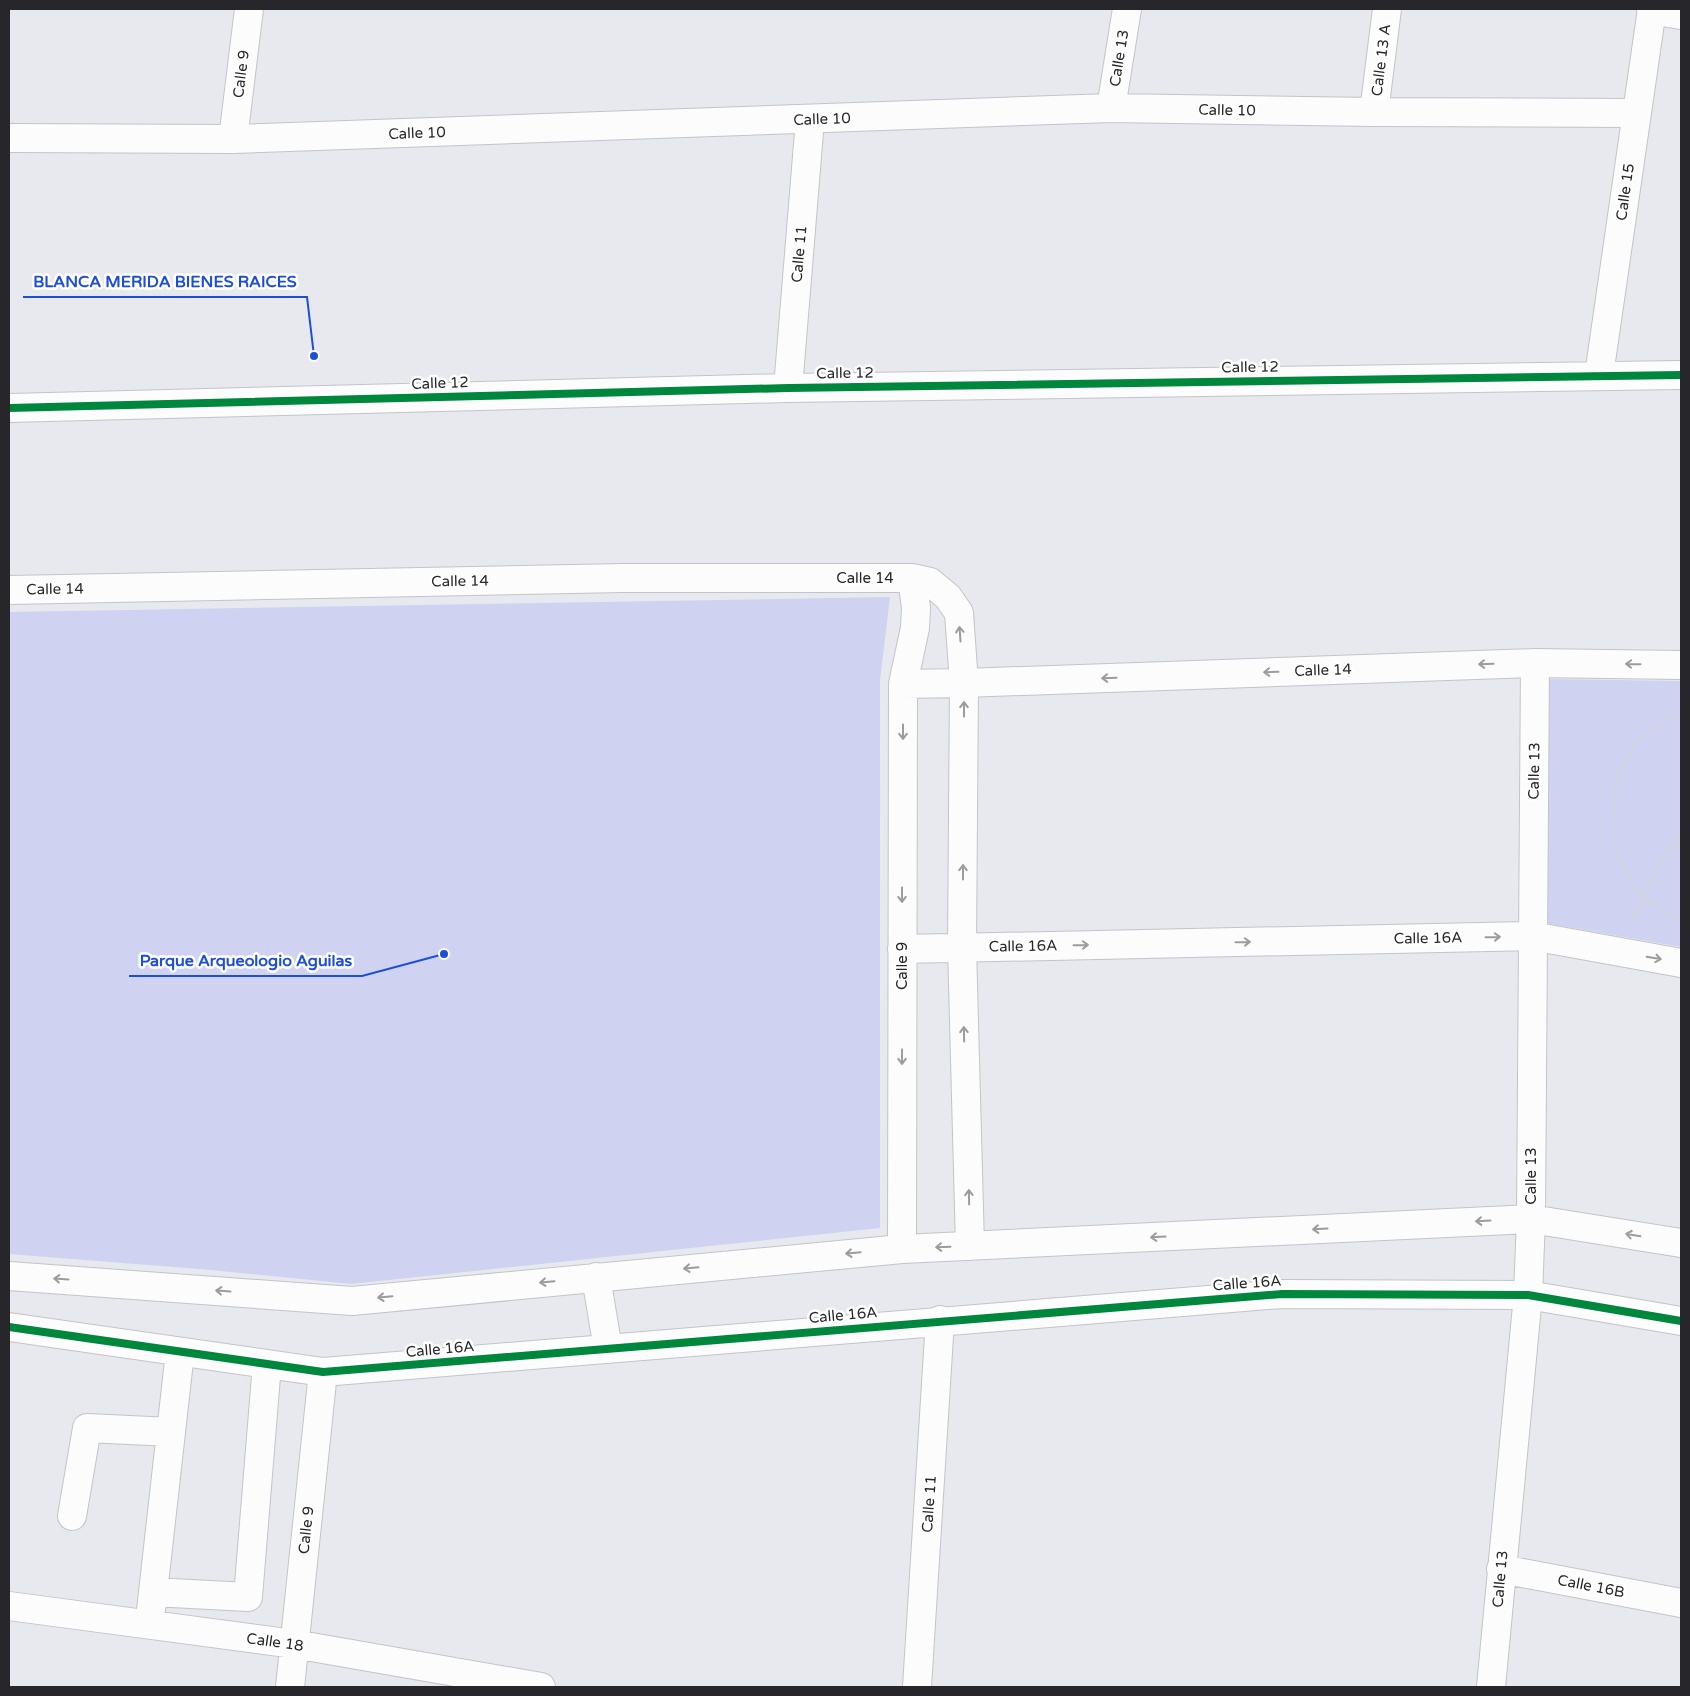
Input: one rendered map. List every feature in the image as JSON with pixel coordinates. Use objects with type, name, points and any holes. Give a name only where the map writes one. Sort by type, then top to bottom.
[{"type":"street","name":"Calle 9","points":[[233,140],[249,9]]},
{"type":"street","name":"Calle 13","points":[[1112,108],[1127,9]]},
{"type":"street","name":"Calle 13 A","points":[[1374,112],[1387,9]]},
{"type":"street","points":[[1651,9],[1681,15]]},
{"type":"street","name":"Calle 15","points":[[1599,375],[1651,9]]},
{"type":"street","name":"Calle 10","points":[[9,138],[233,140],[1112,108],[1374,112],[1636,112]]},
{"type":"street","name":"Calle 11","points":[[788,388],[810,120]]},
{"type":"street","name":"Calle 12","points":[[9,408],[788,388],[1681,375]]},
{"type":"street","name":"Calle 14","points":[[9,590],[613,578],[912,578],[930,582],[948,597],[959,613],[964,683]]},
{"type":"street","name":"Calle 14","points":[[912,578],[916,608],[915,628],[903,684],[1535,663],[1681,665]]},
{"type":"street","name":"Calle 13","points":[[1491,1687],[1528,1295],[1531,1218],[1535,663]]},
{"type":"street","points":[[964,683],[962,947],[970,1246]]},
{"type":"street","name":"Calle 9","points":[[902,1248],[903,684]]},
{"type":"street","name":"Calle 16A","points":[[902,950],[962,947],[1532,936],[1681,963]]},
{"type":"street","points":[[9,1276],[352,1301],[902,1248],[1531,1218],[1681,1243]]},
{"type":"street","points":[[596,1278],[608,1349]]},
{"type":"street","name":"Calle 16A","points":[[9,1327],[323,1372],[940,1320],[1282,1294],[1528,1295],[1681,1321]]},
{"type":"street","name":"Calle 11","points":[[917,1687],[940,1320]]},
{"type":"street","points":[[149,1624],[180,1352]]},
{"type":"street","points":[[153,1592],[248,1597],[267,1364]]},
{"type":"street","name":"Calle 9","points":[[290,1687],[323,1372]]},
{"type":"street","points":[[72,1516],[86,1428],[171,1432]]},
{"type":"street","name":"Calle 16B","points":[[1501,1568],[1681,1603]]},
{"type":"street","name":"Calle 18","points":[[9,1606],[294,1644],[540,1687]]},
{"type":"path","points":[[1681,716],[1672,716],[1634,747],[1618,776],[1612,805],[1620,862],[1633,884],[1657,908],[1681,921]]},
{"type":"path","points":[[1615,951],[1663,858],[1681,837]]},
{"type":"shaded area","points":[[890,597],[880,680],[880,1228],[351,1284],[211,1270],[9,1254],[9,612]]},
{"type":"shaded area","points":[[1548,679],[1681,681],[1681,947],[1545,923]]},
{"type":"cycle path","points":[[9,408],[788,388],[1681,375]]},
{"type":"cycle path","points":[[9,1327],[323,1372],[1282,1294],[1528,1295],[1681,1321]]},
{"type":"place","name":"BLANCA MERIDA BIENES RAICES","points":[[314,356]]},
{"type":"place","name":"Parque Arqueologio Aguilas","points":[[444,954]]}]
